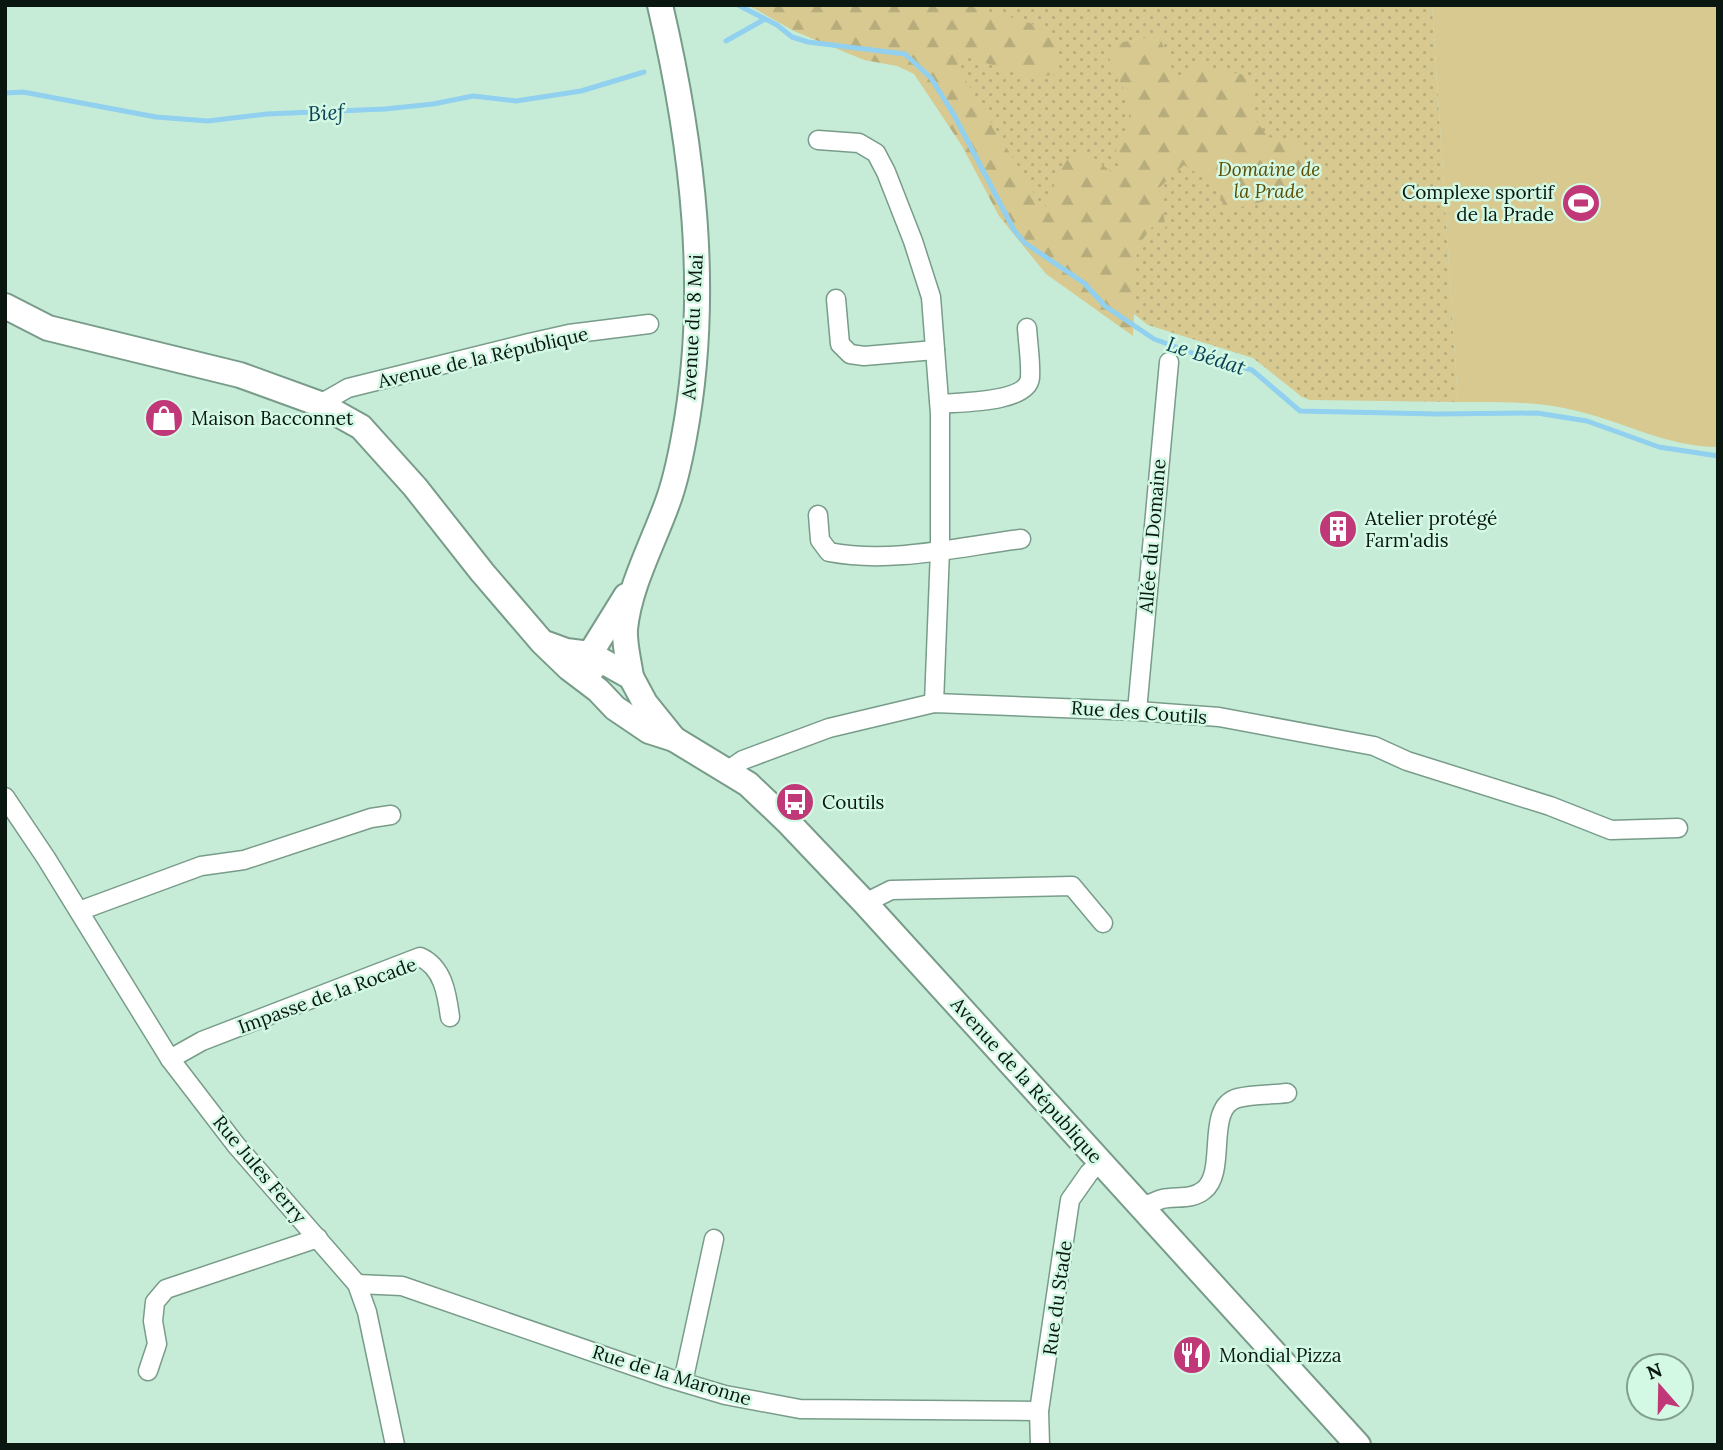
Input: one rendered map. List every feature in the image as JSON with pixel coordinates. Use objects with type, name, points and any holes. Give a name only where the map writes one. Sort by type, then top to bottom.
[{"type":"street","name":"Avenue du 8 Mai","points":[[660,5],[676,69]]},
{"type":"street","name":"Avenue du 8 Mai","points":[[631,677],[625,630],[638,578],[668,500],[684,438],[692,383],[697,312],[696,214],[670,5]]},
{"type":"street","points":[[818,140],[859,143],[876,153],[913,242],[931,297],[940,404],[940,550],[934,703]]},
{"type":"street","points":[[836,299],[840,344],[850,354],[864,356],[935,350]]},
{"type":"street","name":"Avenue de la République","points":[[10,315],[48,328],[240,375],[320,404],[361,427],[415,487],[542,642],[569,668],[598,690],[615,708],[649,731],[674,739],[748,784],[789,822],[1358,1445]]},
{"type":"street","name":"Avenue de la République","points":[[320,404],[348,388],[529,343],[569,334],[649,324]]},
{"type":"street","points":[[940,404],[1006,397],[1026,388],[1030,381],[1027,328]]},
{"type":"street","name":"Allée du Domaine","points":[[1138,711],[1169,362]]},
{"type":"street","points":[[818,515],[820,540],[829,552],[853,557],[885,558],[1021,539]]},
{"type":"street","name":"Avenue du 8 Mai","points":[[590,654],[638,578]]},
{"type":"street","points":[[542,642],[566,651],[590,654],[631,677]]},
{"type":"street","points":[[590,654],[598,690]]},
{"type":"street","name":"Avenue de la République","points":[[631,677],[645,703],[674,739]]},
{"type":"street","name":"Rue des Coutils","points":[[727,771],[743,760],[829,728],[934,703],[1138,711],[1219,717],[1374,746],[1408,761],[1550,806],[1611,830],[1678,828]]},
{"type":"street","name":"Rue Jules Ferry","points":[[5,797],[170,1059],[236,1145],[357,1284],[367,1312],[395,1445]]},
{"type":"street","points":[[79,911],[201,866],[244,860],[371,818],[391,815]]},
{"type":"street","points":[[865,903],[891,890],[1072,886],[1103,923]]},
{"type":"street","name":"Impasse de la Rocade","points":[[170,1059],[202,1041],[420,957],[437,969],[448,997],[450,1017]]},
{"type":"street","points":[[1142,1207],[1163,1199],[1194,1196],[1210,1185],[1221,1114],[1226,1103],[1237,1098],[1287,1094]]},
{"type":"street","name":"Rue du Stade","points":[[1040,1445],[1040,1411],[1070,1200],[1101,1161]]},
{"type":"street","points":[[148,1371],[158,1344],[153,1321],[155,1302],[166,1289],[318,1238]]},
{"type":"street","points":[[682,1382],[714,1239]]},
{"type":"street","name":"Rue de la Maronne","points":[[357,1284],[402,1286],[682,1382],[725,1395],[800,1409],[1040,1411]]},
{"type":"green space","points":[[748,5],[972,5],[1048,29],[1058,49],[1058,74],[1030,78],[957,53],[958,67],[1044,210],[1064,160],[1089,154],[1120,179],[1116,150],[1128,125],[1128,103],[1108,56],[1123,42],[1159,35],[1175,79],[1200,65],[1253,77],[1252,115],[1268,137],[1301,141],[1309,177],[1273,199],[1225,211],[1217,186],[1184,165],[1159,188],[1166,229],[1155,223],[1137,247],[1133,336],[1046,274],[999,216],[962,146],[914,74],[897,66],[864,60],[794,31]]},
{"type":"green space","name":"Domaine de la Prade","points":[[759,5],[1432,5],[1458,402],[1310,400],[1302,397],[1253,358],[1148,325],[1026,229],[941,70]]},
{"type":"green space","name":"Complexe sportif de la Prade","points":[[1432,5],[1718,5],[1718,447],[1664,439],[1595,416],[1548,405],[1458,402]]},
{"type":"waterway","name":"Le Bédat","points":[[738,5],[777,25],[792,37],[808,42],[905,54],[931,78],[954,115],[1014,230],[1025,243],[1084,283],[1105,306],[1154,339],[1252,370],[1300,411],[1537,413],[1587,421],[1659,447],[1718,456]]},
{"type":"waterway","name":"Bief","points":[[726,41],[765,19]]},
{"type":"waterway","name":"Bief","points":[[5,93],[23,92],[156,117],[208,121],[267,114],[385,109],[473,96],[516,101],[581,91],[644,72]]},
{"type":"place","name":"Complexe sportif de la Prade","points":[[1581,203]]},
{"type":"place","name":"Maison Bacconnet","points":[[164,418]]},
{"type":"place","name":"Atelier protégé Farm'adis","points":[[1338,529]]},
{"type":"place","name":"Coutils","points":[[795,802]]},
{"type":"place","name":"Mondial Pizza","points":[[1192,1355]]}]
